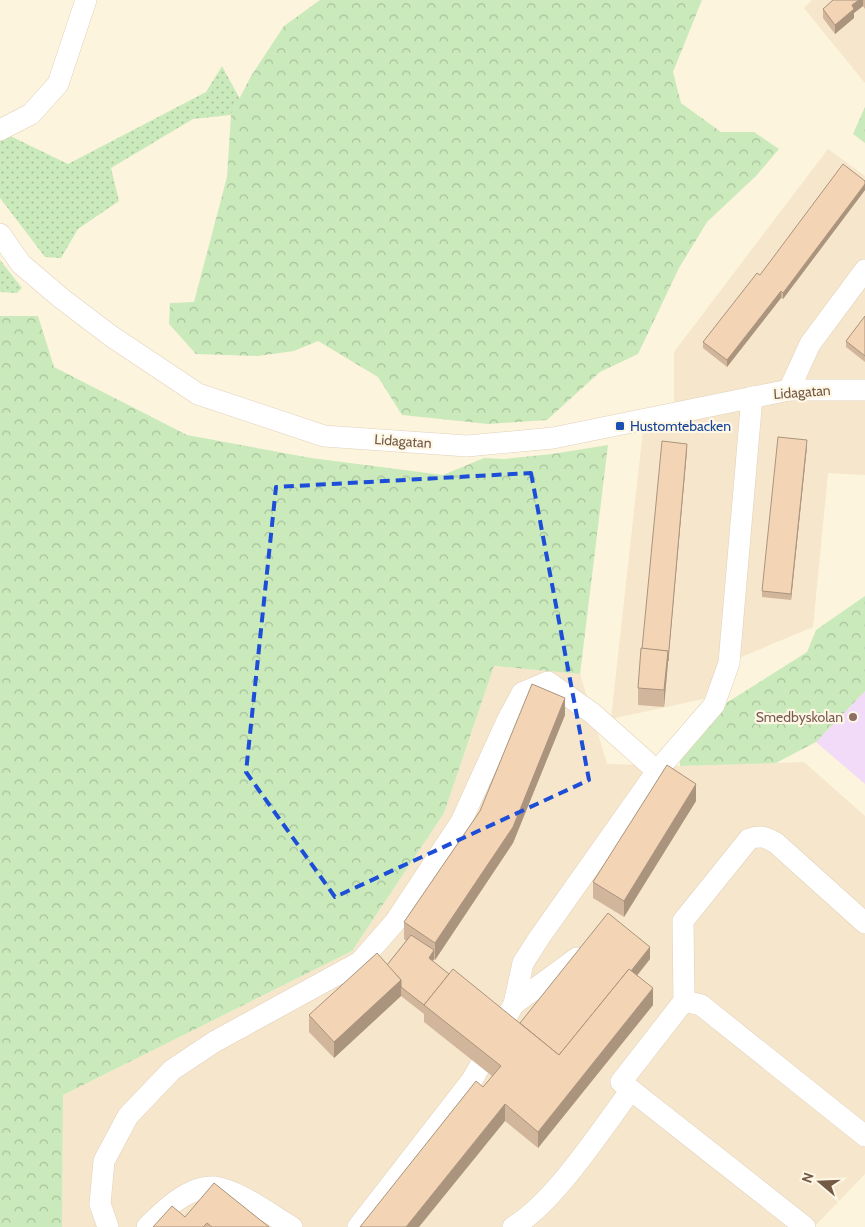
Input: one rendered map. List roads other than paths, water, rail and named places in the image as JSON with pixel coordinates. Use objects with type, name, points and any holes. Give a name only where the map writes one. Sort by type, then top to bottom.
[{"type":"street","points":[[0,130],[31,114],[58,84],[86,0]]},
{"type":"street","name":"Lidagatan","points":[[0,234],[21,264],[61,298],[111,336],[198,394],[324,436],[467,446],[553,438],[789,390],[865,390]]},
{"type":"street","points":[[789,390],[810,344],[865,270]]},
{"type":"street","points":[[501,1026],[514,1004],[523,963],[657,771],[714,705],[729,662],[752,397]]},
{"type":"street","points":[[108,1227],[100,1204],[104,1161],[128,1116],[172,1070],[214,1042],[360,962],[396,922],[461,822],[507,721],[522,693],[548,682],[592,712],[657,771]]},
{"type":"street","points":[[806,1227],[621,1082],[684,1001],[683,921],[750,840],[757,837],[767,838],[776,843],[865,923]]},
{"type":"street","points":[[514,1004],[577,958]]},
{"type":"street","points":[[684,1001],[701,1005],[865,1136]]},
{"type":"street","points":[[358,1227],[472,1080],[480,1066]]},
{"type":"street","points":[[513,1227],[525,1220],[564,1179],[631,1090]]},
{"type":"street","points":[[147,1227],[166,1207],[189,1193],[213,1187],[234,1193],[292,1227]]},
{"type":"place","name":"Hustomtebacken","points":[[620,426]]},
{"type":"place","name":"Smedbyskolan","points":[[853,717]]}]
